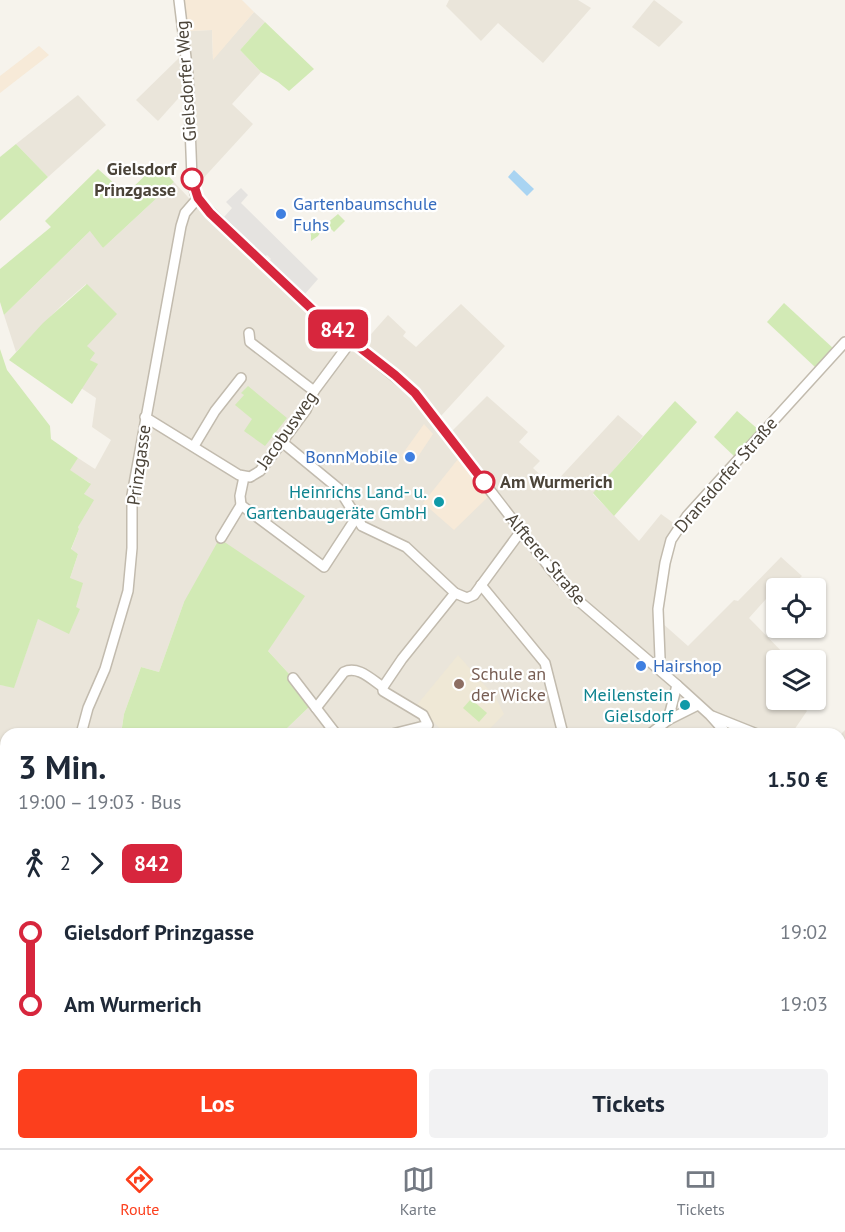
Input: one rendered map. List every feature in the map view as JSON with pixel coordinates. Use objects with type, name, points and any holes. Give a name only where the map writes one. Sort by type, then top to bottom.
[{"type":"street","name":"Gielsdorfer Weg","points":[[179,0],[188,74],[192,178],[198,198]]},
{"type":"street","name":"Alfterer Straße","points":[[198,198],[210,213],[317,314],[415,393],[521,531],[580,602],[677,685],[722,728]]},
{"type":"street","name":"Prinzgasse","points":[[83,728],[88,708],[105,669],[128,591],[132,548],[132,495],[145,417],[181,225],[185,213],[198,198]]},
{"type":"street","points":[[249,333],[250,342],[314,391]]},
{"type":"street","name":"Jacobusweg","points":[[145,417],[244,477],[258,473],[306,410],[314,391],[352,340]]},
{"type":"street","name":"Dransdorfer Straße","points":[[656,667],[660,658],[658,609],[665,562],[671,540],[687,516],[845,342]]},
{"type":"street","points":[[194,446],[215,411],[241,378]]},
{"type":"street","points":[[282,442],[339,489],[362,526],[406,547],[455,593],[467,598],[474,595],[521,531]]},
{"type":"street","points":[[221,538],[241,505],[240,496],[244,477]]},
{"type":"street","points":[[241,505],[324,567],[356,518]]},
{"type":"street","points":[[481,585],[545,663],[561,728]]},
{"type":"street","points":[[383,687],[402,659],[455,593]]},
{"type":"street","points":[[316,708],[344,672],[348,669],[357,670],[383,687],[383,691],[423,714],[428,725],[416,728]]},
{"type":"street","points":[[293,678],[331,728]]},
{"type":"street","points":[[668,720],[677,685]]},
{"type":"street","points":[[658,728],[668,720],[698,705]]},
{"type":"street","points":[[710,715],[742,728]]},
{"type":"shaded area","points":[[182,0],[242,0],[254,12],[213,60],[212,30],[187,31]]},
{"type":"shaded area","points":[[449,0],[578,0],[591,8],[543,63],[498,23],[481,41],[446,6]]},
{"type":"shaded area","points":[[654,0],[683,22],[659,47],[632,27]]},
{"type":"shaded area","points":[[254,12],[265,22],[240,50],[261,72],[232,104],[253,124],[198,184],[195,100],[187,31],[212,30],[213,59]]},
{"type":"shaded area","points":[[39,46],[49,55],[0,93],[0,76]]},
{"type":"shaded area","points":[[181,56],[184,92],[158,121],[136,100]]},
{"type":"shaded area","points":[[78,95],[106,125],[48,177],[16,144]]},
{"type":"shaded area","points":[[174,182],[201,211],[314,319],[357,350],[388,315],[406,332],[403,336],[416,347],[461,304],[505,346],[441,416],[452,431],[487,396],[528,432],[519,442],[540,461],[533,468],[552,486],[618,415],[643,436],[593,494],[639,541],[661,514],[679,527],[668,564],[661,622],[688,646],[734,600],[738,601],[781,557],[802,576],[800,578],[766,578],[766,599],[749,618],[766,638],[780,650],[766,650],[766,710],[806,710],[795,728],[287,728],[310,706],[287,677],[290,675],[268,651],[184,602],[159,672],[141,667],[124,714],[122,728],[0,728],[0,685],[14,687],[38,618],[80,609],[76,608],[70,578],[78,554],[71,550],[79,529],[84,494],[90,483],[69,470],[78,458],[95,469],[111,440],[92,427],[96,398],[81,388],[97,364],[90,360],[87,346],[86,284],[16,352],[4,315],[91,230],[103,248]]},
{"type":"shaded area","points":[[241,188],[248,195],[241,203],[318,279],[304,295],[269,261],[271,259],[267,255],[265,257],[224,217],[232,208],[226,202]]},
{"type":"shaded area","points":[[424,424],[433,434],[413,464],[401,456]]},
{"type":"shaded area","points":[[458,459],[489,496],[454,530],[423,503]]},
{"type":"shaded area","name":"Schule an der Wicke","points":[[458,655],[496,698],[504,714],[491,728],[440,728],[416,706]]},
{"type":"green space","points":[[265,22],[314,69],[289,91],[261,72],[240,50]]},
{"type":"green space","points":[[16,144],[48,177],[0,221],[0,157]]},
{"type":"green space","points":[[157,164],[174,182],[103,248],[90,231],[4,315],[0,302],[0,269],[51,227],[45,221],[98,169],[126,194]]},
{"type":"green space","points":[[338,214],[345,221],[334,232],[326,224]]},
{"type":"green space","points":[[319,223],[325,225],[318,236],[311,241],[308,228]]},
{"type":"green space","points":[[87,284],[117,314],[87,346],[95,353],[90,360],[98,364],[72,404],[9,360],[43,323]]},
{"type":"green space","points":[[784,303],[834,349],[816,368],[767,322]]},
{"type":"green space","points":[[0,349],[7,370],[50,426],[51,439],[78,458],[70,470],[91,484],[84,494],[94,500],[78,527],[71,549],[78,554],[70,578],[83,583],[76,607],[80,609],[69,634],[38,619],[14,688],[0,685]]},
{"type":"green space","points":[[248,386],[287,418],[265,446],[244,431],[252,419],[235,405],[244,395],[241,393]]},
{"type":"green space","points":[[675,401],[697,422],[614,516],[593,493]]},
{"type":"green space","points":[[737,411],[760,431],[736,458],[714,437]]},
{"type":"green space","points":[[223,541],[305,596],[268,651],[290,675],[288,677],[310,706],[287,728],[122,728],[124,714],[141,667],[159,672],[184,602],[217,543]]},
{"type":"green space","points":[[471,699],[487,713],[479,722],[463,708]]},
{"type":"water","points":[[514,170],[534,189],[527,196],[508,177]]},
{"type":"bus line","name":"842","points":[[192,179],[198,198],[210,213],[317,314],[415,393],[484,482]]},
{"type":"place","name":"Gielsdorf Prinzgasse","points":[[192,179]]},
{"type":"place","name":"Gartenbaumschule Fuhs","points":[[281,214]]},
{"type":"place","name":"BonnMobile","points":[[410,457]]},
{"type":"place","name":"Am Wurmerich","points":[[484,482]]},
{"type":"place","name":"Heinrichs Land- u. Gartenbaugeräte GmbH","points":[[439,502]]},
{"type":"place","name":"Hairshop","points":[[641,666]]},
{"type":"place","name":"Schule an der Wicke","points":[[459,684]]},
{"type":"place","name":"Meilenstein Gielsdorf","points":[[685,705]]}]
